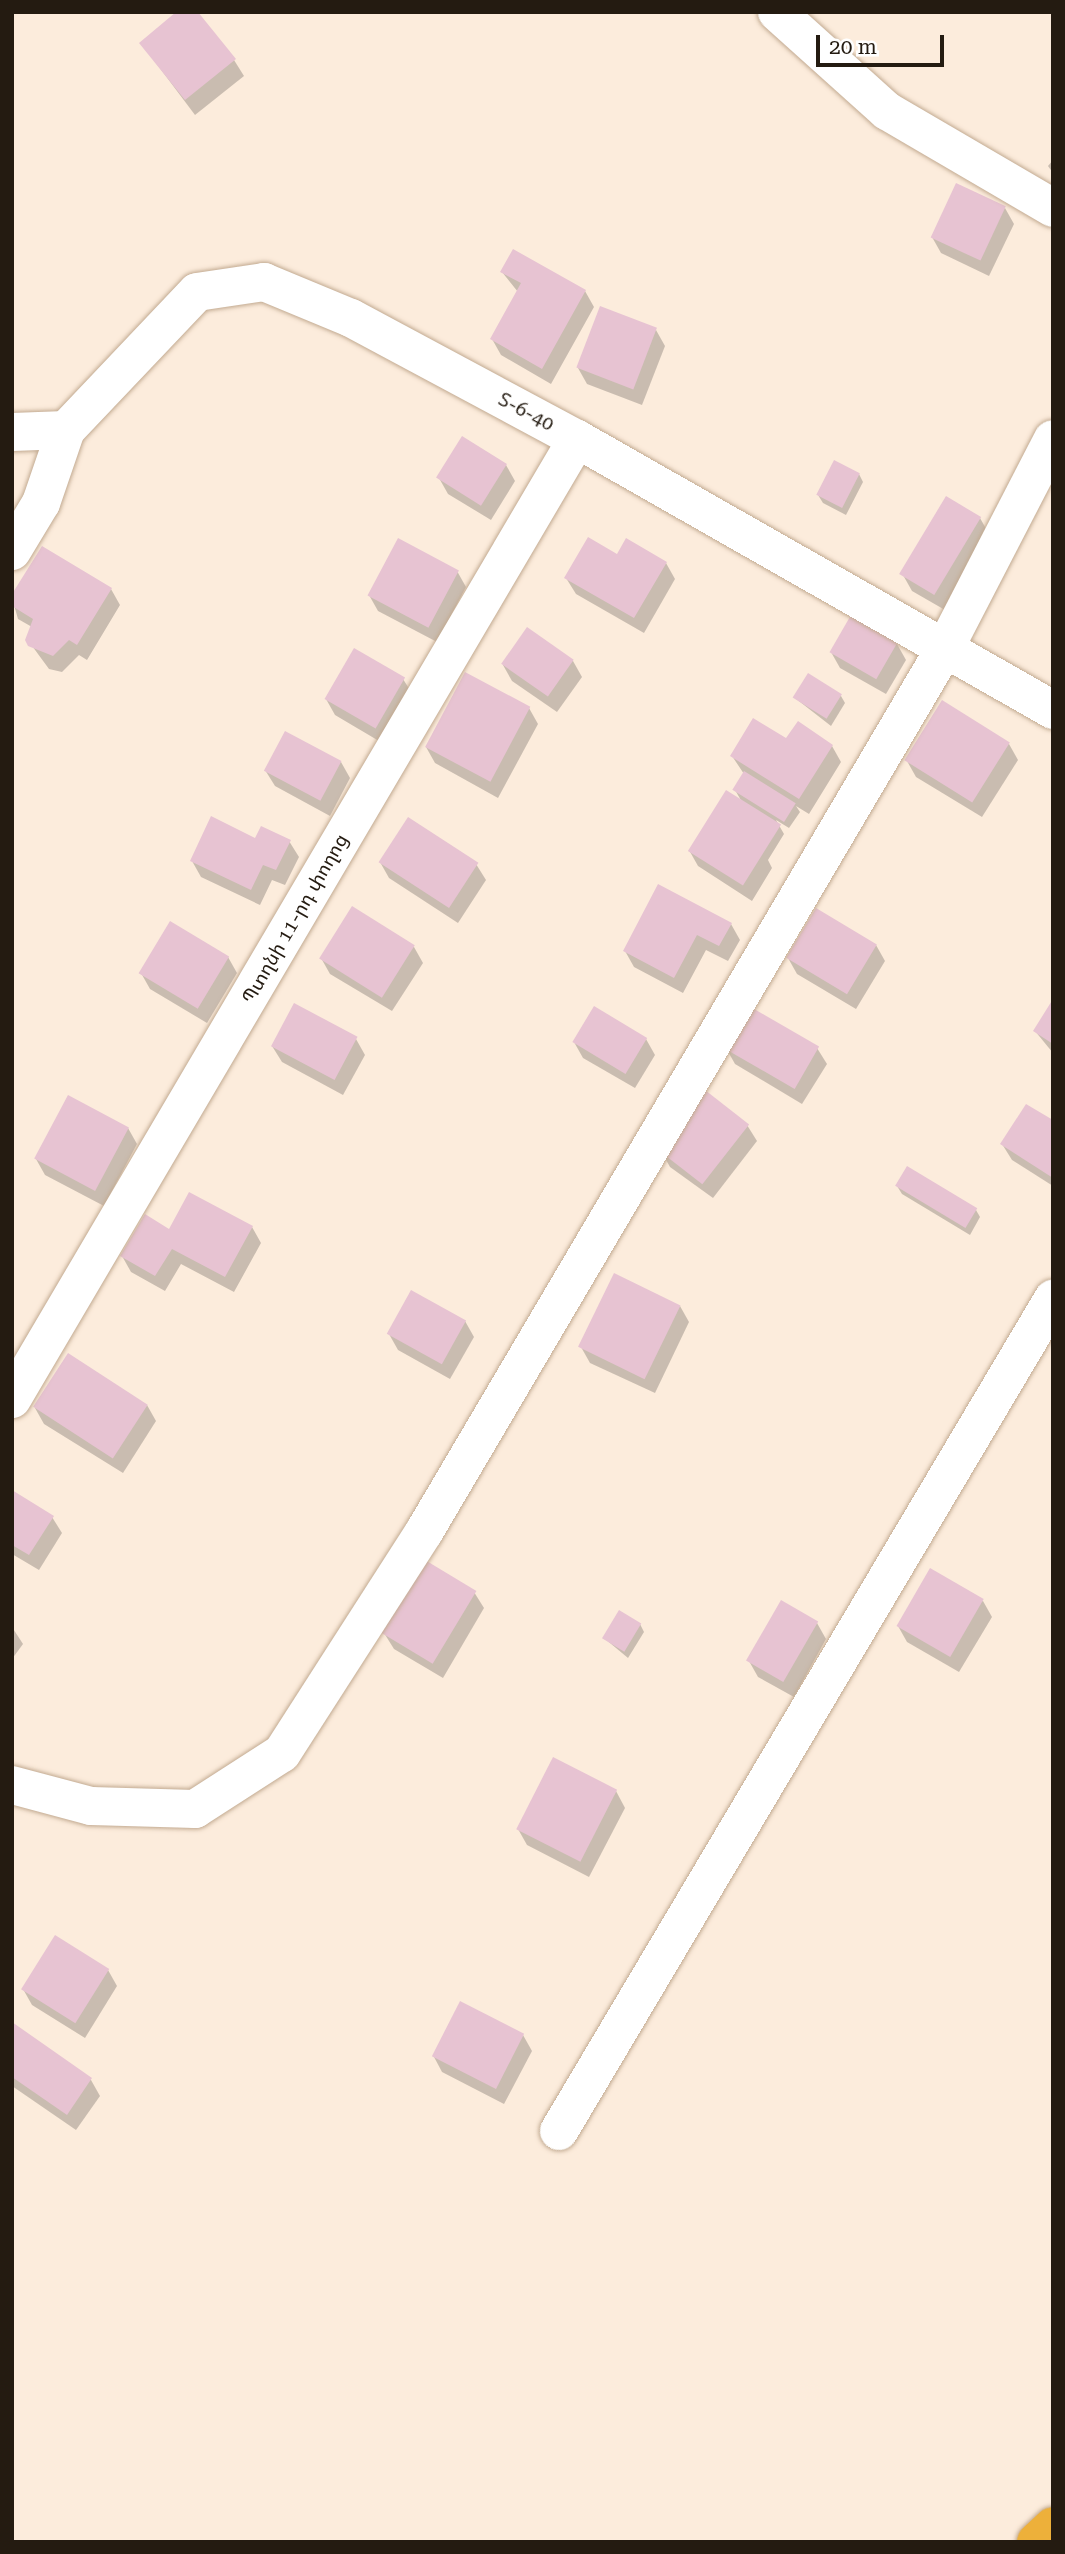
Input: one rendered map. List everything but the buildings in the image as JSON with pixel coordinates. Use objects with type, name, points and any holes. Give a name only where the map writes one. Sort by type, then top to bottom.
[{"type":"highway","points":[[1036,2542],[1053,2526]]},
{"type":"street","points":[[777,12],[887,111],[1053,208]]},
{"type":"street","name":"Տ-6-40","points":[[66,430],[197,292],[264,282],[351,317],[577,439],[1053,710]]},
{"type":"street","points":[[12,432],[66,430],[41,503],[12,551]]},
{"type":"street","name":"Պտղնի 11-րդ փողոց","points":[[12,1399],[577,439]]},
{"type":"street","points":[[12,1785],[91,1806],[195,1809],[282,1753],[424,1532],[944,650],[1053,439]]},
{"type":"street","points":[[559,2132],[1053,1299]]}]
